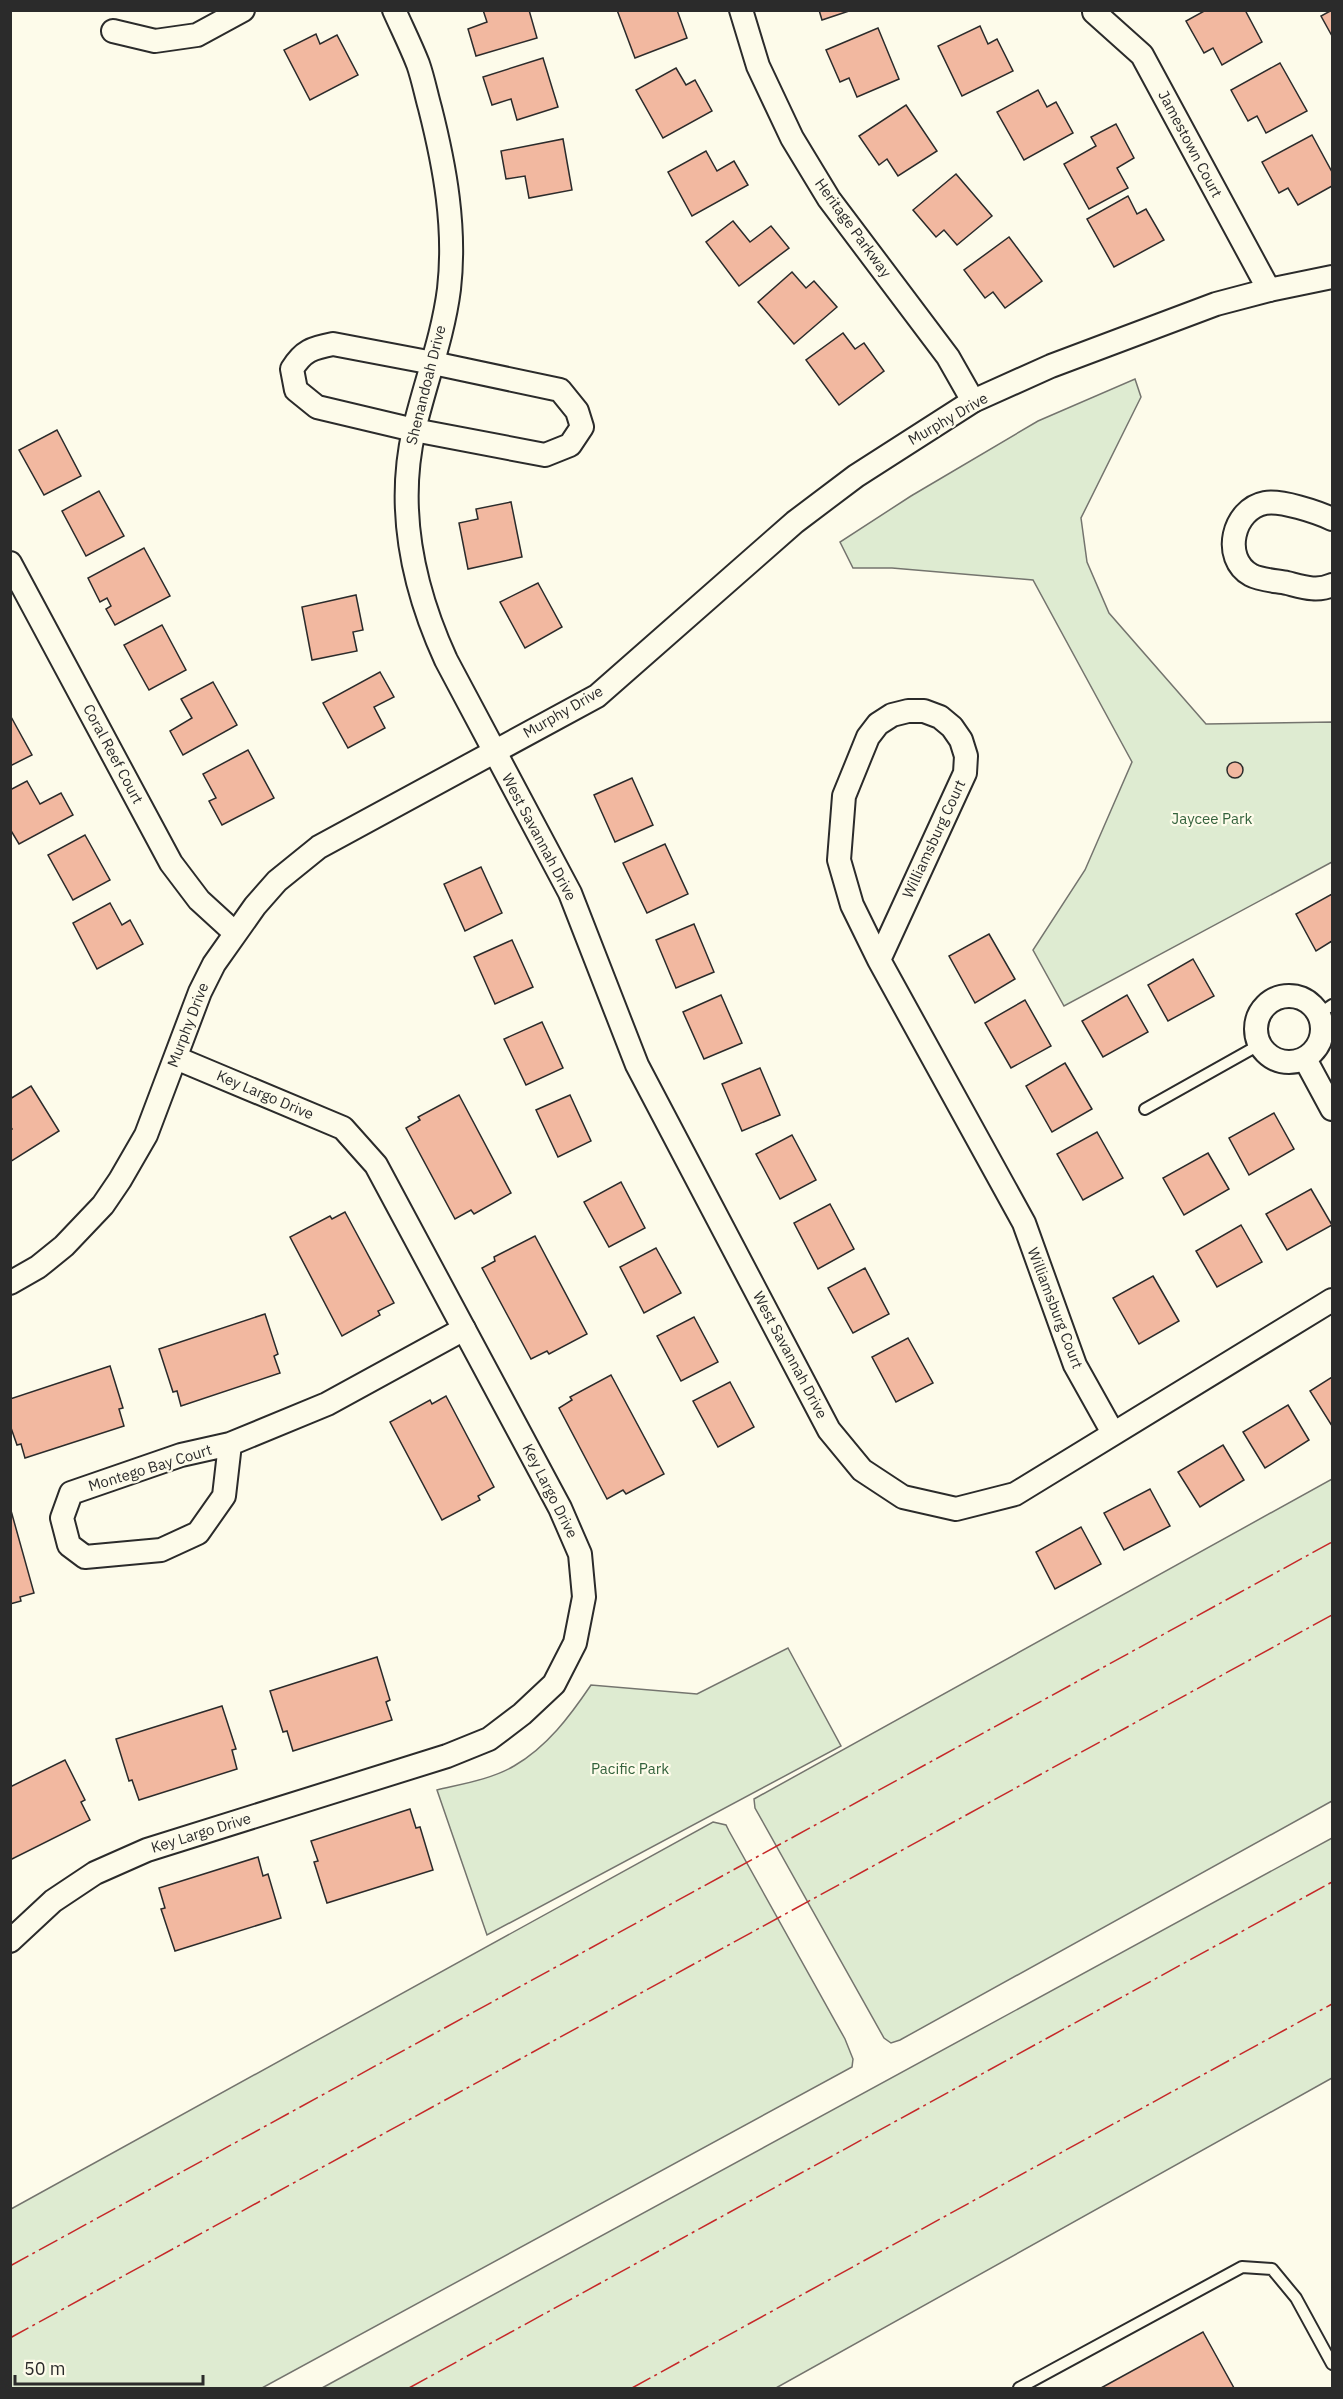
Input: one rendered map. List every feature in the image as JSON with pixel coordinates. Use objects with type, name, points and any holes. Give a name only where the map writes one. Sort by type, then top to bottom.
[{"type":"street","points":[[113,31],[155,41],[196,35],[243,10]]},
{"type":"street","name":"Shenandoah Drive","points":[[394,10],[419,65],[441,149],[451,216],[449,289],[409,456],[406,495],[409,539],[417,585],[432,628],[493,752]]},
{"type":"street","name":"Heritage Parkway","points":[[741,10],[758,66],[792,138],[829,199],[948,357],[973,401]]},
{"type":"street","name":"Jamestown Court","points":[[1094,12],[1142,55],[1269,290]]},
{"type":"street","name":"Murphy Drive","points":[[10,1283],[38,1267],[64,1246],[103,1205],[134,1159],[146,1135],[200,992],[213,964],[234,932],[277,881],[319,847],[597,696],[795,522],[855,476],[973,401],[1051,366],[1216,304],[1332,277]]},
{"type":"street","points":[[333,344],[432,363],[560,390],[577,411],[582,427],[570,445],[545,455],[414,430],[317,407],[296,390],[292,369],[300,356],[317,347],[333,344]]},
{"type":"street","points":[[1332,519],[1278,502],[1265,503],[1252,508],[1242,517],[1233,542],[1235,555],[1251,575],[1314,589],[1332,585]]},
{"type":"street","name":"Coral Reef Court","points":[[10,563],[171,863],[199,900],[234,932]]},
{"type":"street","name":"Williamsburg Court","points":[[879,960],[965,773],[966,756],[962,740],[940,717],[924,711],[908,711],[892,715],[878,724],[868,737],[843,796],[839,861],[852,905],[879,960],[1024,1223],[1075,1365],[1113,1433]]},
{"type":"street","name":"West Savannah Drive","points":[[493,752],[570,893],[637,1065],[829,1430],[862,1470],[903,1497],[956,1509],[1015,1494],[1332,1300]]},
{"type":"street","points":[[1286,996],[1299,997],[1326,1009],[1321,1039],[1315,1051],[1305,1059],[1292,1063],[1279,1062],[1259,1045],[1255,1032],[1257,1019],[1263,1008],[1274,999],[1286,996]]},
{"type":"street","name":"Key Largo Drive","points":[[10,1941],[53,1901],[95,1873],[147,1850],[447,1756],[489,1739],[522,1714],[554,1684],[575,1643],[584,1597],[580,1554],[560,1508],[376,1165],[343,1128],[176,1058]]},
{"type":"street","points":[[1305,1059],[1332,1109]]},
{"type":"street","name":"Montego Bay Court","points":[[230,1444],[224,1496],[198,1533],[161,1550],[85,1557],[69,1545],[62,1518],[70,1493],[181,1455],[230,1444],[327,1404],[464,1329]]},
{"type":"lane","points":[[1145,1109],[1259,1045]]},
{"type":"lane","points":[[1019,2388],[1242,2266],[1272,2269],[1296,2298],[1332,2364]]},
{"type":"green space","name":"Jaycee Park","points":[[1135,379],[1141,397],[1081,518],[1087,562],[1109,613],[1206,724],[1332,722],[1332,862],[1064,1006],[1033,950],[1085,870],[1132,762],[1033,580],[892,568],[853,568],[840,542],[911,496],[1038,421]]},
{"type":"green space","points":[[1332,1479],[1332,1801],[900,2040],[891,2043],[884,2038],[755,1808],[754,1799]]},
{"type":"green space","name":"Pacific Park","points":[[788,1648],[841,1746],[487,1935],[437,1790],[477,1781],[514,1766],[526,1758],[557,1730],[591,1685],[697,1694]]},
{"type":"green space","points":[[713,1822],[726,1825],[845,2039],[853,2059],[852,2067],[262,2388],[11,2388],[11,2209]]},
{"type":"green space","points":[[1332,1838],[1332,2078],[776,2388],[322,2388]]},
{"type":"building","points":[[483,10],[529,10],[537,38],[476,56],[468,29],[487,22]]},
{"type":"building","points":[[617,10],[677,10],[687,38],[635,58]]},
{"type":"building","points":[[819,10],[852,10],[822,20]]},
{"type":"building","points":[[1206,10],[1245,10],[1262,42],[1222,65],[1213,48],[1204,53],[1186,21]]},
{"type":"building","points":[[1332,10],[1332,36],[1321,16]]},
{"type":"building","points":[[980,26],[988,44],[997,39],[1013,71],[962,96],[938,46]]},
{"type":"building","points":[[878,28],[899,79],[857,97],[849,78],[840,82],[826,50]]},
{"type":"building","points":[[316,34],[320,44],[337,35],[358,75],[310,100],[284,50]]},
{"type":"building","points":[[543,58],[558,107],[517,120],[511,99],[492,105],[483,77]]},
{"type":"building","points":[[1280,63],[1307,111],[1266,133],[1257,116],[1248,121],[1231,90]]},
{"type":"building","points":[[676,68],[686,85],[695,80],[712,111],[663,138],[636,90]]},
{"type":"building","points":[[1038,90],[1047,107],[1056,102],[1073,133],[1024,160],[997,112]]},
{"type":"building","points":[[906,105],[937,151],[898,176],[887,159],[879,165],[859,136]]},
{"type":"building","points":[[1116,124],[1134,158],[1117,168],[1128,188],[1089,209],[1064,164],[1096,146],[1091,137]]},
{"type":"building","points":[[1312,135],[1332,172],[1332,186],[1298,205],[1288,188],[1279,193],[1262,162]]},
{"type":"building","points":[[563,139],[572,190],[529,198],[525,176],[506,179],[501,151]]},
{"type":"building","points":[[706,151],[717,171],[734,161],[748,185],[692,216],[668,172]]},
{"type":"building","points":[[956,174],[992,216],[957,245],[944,230],[936,237],[913,210]]},
{"type":"building","points":[[1128,196],[1137,214],[1146,209],[1164,240],[1114,267],[1087,219]]},
{"type":"building","points":[[733,221],[750,242],[771,226],[789,248],[739,286],[706,242]]},
{"type":"building","points":[[1009,237],[1042,281],[1005,308],[993,292],[985,298],[964,270]]},
{"type":"building","points":[[792,272],[806,288],[814,281],[837,307],[794,344],[758,302]]},
{"type":"building","points":[[843,333],[855,349],[864,343],[884,371],[839,405],[806,360]]},
{"type":"building","points":[[57,430],[81,476],[44,495],[19,450]]},
{"type":"building","points":[[99,491],[124,536],[86,556],[62,511]]},
{"type":"building","points":[[511,502],[522,557],[468,569],[459,523],[478,519],[476,509]]},
{"type":"building","points":[[144,548],[170,596],[115,625],[106,609],[111,606],[107,598],[100,602],[88,578]]},
{"type":"building","points":[[538,583],[562,627],[525,648],[500,602]]},
{"type":"building","points":[[356,595],[363,630],[353,632],[357,651],[312,660],[302,607]]},
{"type":"building","points":[[162,625],[186,670],[149,690],[124,645]]},
{"type":"building","points":[[380,672],[394,697],[374,707],[385,728],[348,748],[323,703]]},
{"type":"building","points":[[213,682],[237,725],[183,755],[170,731],[192,718],[181,699]]},
{"type":"building","points":[[10,715],[32,755],[10,766]]},
{"type":"building","points":[[248,750],[274,798],[222,825],[209,801],[216,798],[203,774]]},
{"type":"building","points":[[1235,762],[1243,770],[1235,778],[1227,770]]},
{"type":"building","points":[[632,778],[653,825],[615,842],[594,795]]},
{"type":"building","points":[[27,781],[40,804],[61,793],[73,815],[19,844],[10,829],[10,790]]},
{"type":"building","points":[[85,835],[110,880],[73,900],[48,855]]},
{"type":"building","points":[[665,844],[688,894],[647,913],[623,863]]},
{"type":"building","points":[[481,867],[502,913],[465,931],[444,884]]},
{"type":"building","points":[[1332,894],[1332,941],[1316,951],[1296,914]]},
{"type":"building","points":[[110,903],[122,925],[130,920],[143,944],[97,969],[73,923]]},
{"type":"building","points":[[694,924],[714,972],[676,988],[656,940]]},
{"type":"building","points":[[989,934],[1015,979],[975,1003],[949,956]]},
{"type":"building","points":[[512,940],[533,987],[495,1004],[474,957]]},
{"type":"building","points":[[1193,959],[1214,996],[1168,1021],[1148,985]]},
{"type":"building","points":[[721,995],[742,1043],[704,1059],[683,1012]]},
{"type":"building","points":[[1127,995],[1148,1032],[1103,1057],[1082,1021]]},
{"type":"building","points":[[1025,1000],[1051,1046],[1011,1068],[985,1023]]},
{"type":"building","points":[[542,1022],[563,1068],[526,1085],[504,1039]]},
{"type":"building","points":[[1065,1063],[1092,1109],[1052,1132],[1026,1086]]},
{"type":"building","points":[[760,1068],[780,1115],[742,1131],[722,1084]]},
{"type":"building","points":[[31,1086],[59,1131],[10,1162],[10,1130],[12,1129],[10,1099]]},
{"type":"building","points":[[459,1095],[511,1193],[474,1214],[471,1210],[455,1219],[406,1128],[420,1120],[418,1117]]},
{"type":"building","points":[[570,1095],[591,1141],[558,1157],[536,1110]]},
{"type":"building","points":[[1274,1113],[1294,1149],[1249,1175],[1229,1138]]},
{"type":"building","points":[[1097,1132],[1123,1178],[1083,1200],[1057,1154]]},
{"type":"building","points":[[792,1135],[816,1180],[780,1199],[756,1154]]},
{"type":"building","points":[[1208,1153],[1229,1189],[1184,1215],[1163,1178]]},
{"type":"building","points":[[621,1182],[645,1228],[609,1247],[584,1202]]},
{"type":"building","points":[[1311,1189],[1332,1225],[1287,1250],[1266,1214]]},
{"type":"building","points":[[830,1204],[854,1249],[818,1269],[794,1223]]},
{"type":"building","points":[[345,1212],[394,1303],[378,1311],[380,1315],[342,1336],[290,1237],[330,1216],[332,1219]]},
{"type":"building","points":[[1241,1225],[1262,1262],[1217,1287],[1196,1251]]},
{"type":"building","points":[[535,1236],[587,1334],[549,1354],[547,1351],[531,1359],[482,1268],[495,1261],[494,1257]]},
{"type":"building","points":[[656,1248],[681,1293],[644,1313],[620,1267]]},
{"type":"building","points":[[865,1268],[889,1314],[853,1333],[828,1288]]},
{"type":"building","points":[[1153,1276],[1179,1321],[1139,1344],[1113,1298]]},
{"type":"building","points":[[265,1314],[278,1354],[274,1356],[280,1373],[181,1406],[177,1391],[173,1392],[159,1349]]},
{"type":"building","points":[[694,1317],[718,1362],[681,1381],[657,1336]]},
{"type":"building","points":[[908,1338],[933,1383],[896,1402],[872,1357]]},
{"type":"building","points":[[110,1366],[123,1408],[119,1409],[124,1426],[25,1458],[21,1444],[17,1445],[10,1425],[10,1399]]},
{"type":"building","points":[[611,1375],[664,1474],[626,1494],[623,1490],[607,1499],[559,1408],[572,1400],[570,1397]]},
{"type":"building","points":[[1332,1377],[1332,1426],[1310,1391]]},
{"type":"building","points":[[730,1382],[754,1427],[718,1447],[693,1401]]},
{"type":"building","points":[[446,1396],[494,1487],[478,1496],[480,1500],[442,1520],[390,1422],[430,1400],[432,1404]]},
{"type":"building","points":[[1288,1405],[1309,1440],[1265,1468],[1243,1432]]},
{"type":"building","points":[[1223,1445],[1244,1480],[1200,1507],[1178,1472]]},
{"type":"building","points":[[1150,1489],[1170,1526],[1124,1550],[1104,1513]]},
{"type":"building","points":[[10,1507],[34,1593],[20,1597],[21,1601],[10,1604]]},
{"type":"building","points":[[1081,1527],[1101,1564],[1055,1589],[1036,1552]]},
{"type":"building","points":[[377,1657],[390,1700],[386,1702],[392,1720],[293,1751],[287,1731],[283,1732],[270,1691]]},
{"type":"building","points":[[222,1706],[236,1749],[232,1750],[237,1769],[139,1800],[132,1780],[129,1781],[116,1739]]},
{"type":"building","points":[[65,1760],[85,1800],[81,1802],[90,1820],[10,1860],[10,1787]]},
{"type":"building","points":[[410,1809],[416,1828],[420,1827],[433,1870],[327,1903],[314,1862],[318,1861],[311,1841]]},
{"type":"building","points":[[258,1857],[263,1876],[268,1874],[281,1918],[175,1951],[161,1909],[165,1908],[159,1888]]},
{"type":"building","points":[[1203,2332],[1234,2388],[1101,2388]]},
{"type":"power","points":[[10,2266],[1332,1542]]},
{"type":"power","points":[[10,2338],[1332,1615]]},
{"type":"power","points":[[409,2388],[1332,1882]]},
{"type":"power","points":[[632,2388],[1332,2004]]}]
